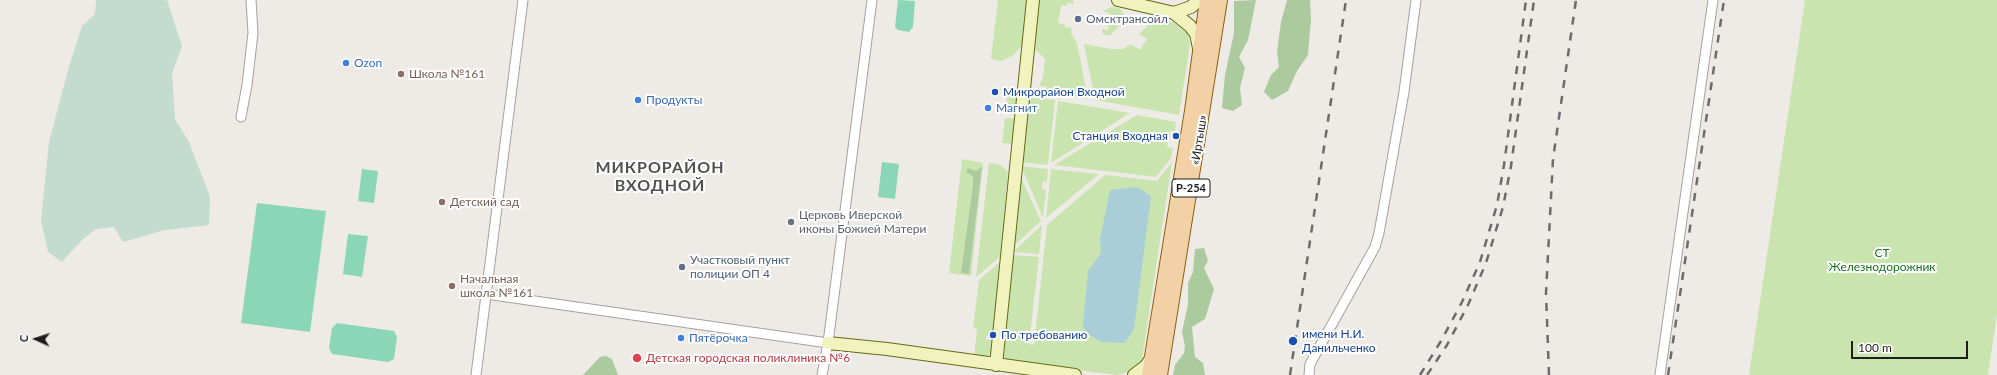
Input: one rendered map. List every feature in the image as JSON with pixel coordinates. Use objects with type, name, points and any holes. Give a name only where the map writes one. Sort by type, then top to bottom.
[{"type":"main road","name":"«Иртыш»","points":[[1149,375],[1207,0]]},
{"type":"main road","name":"«Иртыш»","points":[[1160,375],[1220,0]]},
{"type":"street","points":[[241,117],[247,85],[253,33],[251,0]]},
{"type":"street","points":[[476,375],[523,0]]},
{"type":"street","points":[[822,375],[828,343],[872,0]]},
{"type":"street","points":[[996,364],[1033,0]]},
{"type":"street","points":[[1118,0],[1174,13],[1190,26],[1196,34],[1200,51]]},
{"type":"street","points":[[1174,13],[1192,7],[1199,0]]},
{"type":"street","points":[[1309,375],[1310,364],[1375,247],[1379,233],[1404,92],[1416,0]]},
{"type":"street","points":[[1660,375],[1713,0]]},
{"type":"street","points":[[486,294],[828,343],[1075,375]]},
{"type":"street","points":[[1134,375],[1146,366],[1152,357]]},
{"type":"green space","points":[[96,0],[167,0],[182,46],[172,73],[175,119],[189,142],[210,197],[209,225],[165,230],[123,242],[114,227],[96,229],[82,240],[62,262],[48,252],[41,220],[49,142],[68,70],[82,26],[95,14]]},
{"type":"green space","points":[[898,0],[915,1],[913,27],[909,32],[898,30],[895,27]]},
{"type":"green space","points":[[998,0],[1027,0],[1022,46],[1012,56],[1001,61],[991,59]]},
{"type":"green space","points":[[1036,0],[1073,0],[1074,4],[1067,3],[1067,6],[1061,5],[1058,23],[1064,24],[1065,27],[1072,28],[1071,33],[1077,43],[1088,99],[1046,93],[1047,87],[1039,86],[1043,77],[1045,59],[1036,50],[1030,48]]},
{"type":"green space","points":[[1256,0],[1248,40],[1239,57],[1245,68],[1240,88],[1242,105],[1233,111],[1222,108],[1225,75],[1234,33],[1234,1]]},
{"type":"green space","points":[[1287,0],[1310,0],[1311,19],[1308,55],[1297,71],[1288,91],[1272,100],[1264,92],[1271,75],[1279,67],[1277,52],[1281,22]]},
{"type":"green space","name":"СТ Железнодорожник","points":[[1805,0],[1997,0],[1997,314],[1988,375],[1749,375]]},
{"type":"green space","points":[[1111,7],[1119,8],[1124,14],[1119,26],[1110,36],[1103,34],[1102,31],[1103,29],[1108,30],[1110,13],[1103,11]]},
{"type":"green space","points":[[1152,17],[1174,23],[1187,33],[1190,44],[1179,115],[1095,100],[1084,44],[1111,49],[1123,49],[1131,44],[1140,50],[1147,39],[1139,34],[1150,23]]},
{"type":"green space","points":[[1008,90],[1017,91],[1015,109],[1006,107]]},
{"type":"green space","points":[[1027,97],[1055,100],[1048,165],[1019,162]]},
{"type":"green space","points":[[1058,101],[1130,113],[1051,163]]},
{"type":"green space","points":[[1137,115],[1176,122],[1175,131],[1170,131],[1167,147],[1173,148],[1171,158],[1156,177],[1054,165]]},
{"type":"green space","points":[[1005,118],[1015,119],[1012,144],[1002,143]]},
{"type":"green space","points":[[962,159],[983,163],[971,276],[949,273]]},
{"type":"green space","points":[[882,162],[899,164],[895,199],[878,197]]},
{"type":"green space","points":[[1172,162],[1142,359],[1137,366],[1128,372],[1117,375],[1005,361],[1001,353],[1007,322],[1008,308],[1006,297],[1011,255],[1039,257],[1029,344],[1034,345],[1047,225],[1105,175],[1157,181]]},
{"type":"green space","points":[[989,163],[1001,165],[1008,172],[1000,257],[976,277]]},
{"type":"green space","points":[[1021,166],[1048,169],[1047,182],[1043,181],[1042,189],[1046,190],[1043,218]]},
{"type":"green space","points":[[982,167],[969,274],[961,273],[973,185],[973,176],[966,172],[968,168],[976,171]]},
{"type":"green space","points":[[362,169],[378,171],[374,203],[358,201]]},
{"type":"green space","points":[[1017,169],[1041,221],[1009,250]]},
{"type":"green space","points":[[1051,169],[1099,174],[1046,218]]},
{"type":"green space","points":[[257,203],[326,211],[310,332],[241,323]]},
{"type":"green space","points":[[1042,225],[1039,254],[1013,252]]},
{"type":"green space","points":[[348,234],[368,236],[362,277],[343,274]]},
{"type":"green space","points":[[1204,248],[1208,261],[1204,268],[1214,289],[1205,319],[1192,327],[1195,357],[1203,363],[1205,375],[1173,375],[1175,365],[1184,353],[1185,346],[1182,332],[1188,304],[1188,283],[1193,272],[1195,249]]},
{"type":"green space","points":[[1000,262],[993,331],[991,335],[986,336],[986,340],[991,340],[991,352],[986,357],[974,358],[977,329],[973,328],[979,280]]},
{"type":"green space","points":[[337,323],[394,331],[397,337],[394,359],[388,362],[332,354],[329,348],[332,328]]},
{"type":"green space","points":[[606,356],[612,359],[618,375],[583,375],[600,357]]},
{"type":"water","points":[[1137,187],[1151,196],[1134,329],[1125,343],[1101,342],[1086,333],[1083,325],[1088,271],[1101,253],[1100,239],[1110,190]]},
{"type":"railway","points":[[1290,375],[1346,0]]},
{"type":"railway","points":[[1420,375],[1441,341],[1462,302],[1480,262],[1497,205],[1504,165],[1526,0]]},
{"type":"railway","points":[[1427,375],[1447,345],[1468,305],[1486,263],[1503,207],[1511,166],[1534,0]]},
{"type":"railway","points":[[1549,375],[1546,293],[1553,159],[1576,0]]},
{"type":"railway","points":[[1668,375],[1724,0]]},
{"type":"place","name":"Омсктрансойл","points":[[1078,19]]},
{"type":"place","name":"Ozon","points":[[346,63]]},
{"type":"place","name":"Школа №161","points":[[401,74]]},
{"type":"place","name":"Микрорайон Входной","points":[[995,92]]},
{"type":"place","name":"Продукты","points":[[638,100]]},
{"type":"place","name":"Магнит","points":[[988,108]]},
{"type":"place","name":"Станция Входная","points":[[1176,136]]},
{"type":"place","name":"Детский сад","points":[[442,202]]},
{"type":"place","name":"Церковь Иверской иконы Божией Матери","points":[[791,222]]},
{"type":"place","name":"Участковый пункт полиции ОП 4","points":[[682,267]]},
{"type":"place","name":"Начальная школа №161","points":[[452,286]]},
{"type":"place","name":"По требованию","points":[[993,335]]},
{"type":"place","name":"Пятёрочка","points":[[681,338]]},
{"type":"place","name":"имени Н.И. Данильченко","points":[[1293,341]]},
{"type":"place","name":"Детская городская поликлиника №6","points":[[637,358]]},
{"type":"district","name":"МИКРОРАЙОН ВХОДНОЙ","points":[[660,177]]}]
